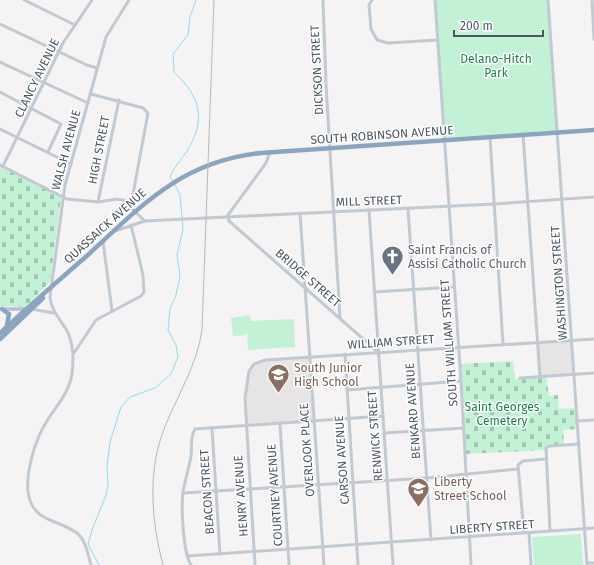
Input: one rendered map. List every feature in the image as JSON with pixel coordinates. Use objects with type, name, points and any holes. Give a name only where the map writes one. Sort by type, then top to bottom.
[{"type":"highway","name":"SOUTH ROBINSON AVENUE","points":[[176,181],[198,170],[224,160],[270,152],[594,130]]},
{"type":"highway","name":"QUASSAICK AVENUE","points":[[29,309],[134,211],[176,181]]},
{"type":"highway","points":[[1,309],[8,312],[10,316],[6,328]]},
{"type":"highway","points":[[0,333],[29,309]]},
{"type":"highway","points":[[0,338],[29,309]]},
{"type":"main road","points":[[1,309],[29,309]]},
{"type":"street","points":[[24,0],[75,25]]},
{"type":"street","name":"CLANCY AVENUE","points":[[2,166],[18,138],[59,52],[92,0]]},
{"type":"street","name":"WALSH AVENUE","points":[[91,565],[84,543],[79,535],[40,514],[31,502],[28,493],[31,462],[36,445],[46,422],[68,388],[73,372],[74,353],[69,336],[54,313],[50,301],[50,289],[63,196],[106,37],[129,0]]},
{"type":"street","name":"DICKSON STREET","points":[[323,0],[330,148],[335,212]]},
{"type":"street","points":[[372,0],[370,6],[371,29],[377,40],[388,44],[437,40]]},
{"type":"street","name":"SOUTH WILLIAM STREET","points":[[435,0],[472,565]]},
{"type":"street","name":"WASHINGTON STREET","points":[[548,0],[587,564]]},
{"type":"street","points":[[592,0],[594,39]]},
{"type":"street","points":[[0,24],[87,65],[97,68]]},
{"type":"street","points":[[0,62],[88,103]]},
{"type":"street","points":[[0,92],[60,123],[61,127],[48,152]]},
{"type":"street","points":[[91,94],[119,100],[143,108],[148,113],[132,202],[134,211],[145,221]]},
{"type":"street","name":"HIGH STREET","points":[[98,202],[119,100]]},
{"type":"street","points":[[0,129],[71,164]]},
{"type":"street","points":[[523,134],[540,377]]},
{"type":"street","points":[[490,137],[503,344]]},
{"type":"street","points":[[227,216],[266,163],[270,152]]},
{"type":"street","points":[[2,166],[67,199],[98,202],[117,200],[132,202]]},
{"type":"street","name":"MILL STREET","points":[[112,232],[145,221],[227,216],[408,209],[594,197]]},
{"type":"street","name":"BENKARD AVENUE","points":[[408,209],[431,540]]},
{"type":"street","name":"RENWICK STREET","points":[[369,210],[393,565]]},
{"type":"street","points":[[335,212],[340,318]]},
{"type":"street","name":"OVERLOOK PLACE","points":[[300,213],[324,565]]},
{"type":"street","name":"BRIDGE STREET","points":[[227,216],[229,221],[378,352]]},
{"type":"street","points":[[74,353],[93,324],[112,311],[143,294],[145,288],[143,275],[131,225]]},
{"type":"street","points":[[103,241],[112,311]]},
{"type":"street","points":[[374,292],[454,287]]},
{"type":"street","points":[[29,309],[54,313]]},
{"type":"street","name":"WILLIAM STREET","points":[[246,426],[245,398],[247,376],[254,364],[265,360],[418,349],[594,339]]},
{"type":"street","name":"CARSON AVENUE","points":[[345,354],[358,565]]},
{"type":"street","points":[[520,378],[594,373]]},
{"type":"street","points":[[347,390],[461,381]]},
{"type":"street","points":[[192,565],[187,556],[183,493],[191,454],[192,435],[195,429],[383,416]]},
{"type":"street","points":[[577,421],[594,420]]},
{"type":"street","name":"COURTNEY AVENUE","points":[[280,424],[289,565]]},
{"type":"street","name":"HENRY AVENUE","points":[[246,426],[255,565]]},
{"type":"street","name":"BEACON STREET","points":[[212,428],[220,554]]},
{"type":"street","points":[[384,433],[464,428]]},
{"type":"street","points":[[550,531],[546,448],[550,446],[579,444]]},
{"type":"street","points":[[524,533],[518,469],[521,462],[546,459]]},
{"type":"street","points":[[183,493],[387,481],[518,469]]},
{"type":"street","name":"LIBERTY STREET","points":[[187,556],[470,538],[594,528]]},
{"type":"street","points":[[529,533],[531,565]]},
{"type":"street","points":[[587,564],[594,563]]},
{"type":"shaded area","points":[[571,340],[574,374],[540,377],[537,342]]},
{"type":"shaded area","name":"South Junior High School","points":[[310,357],[314,421],[246,426],[245,409],[249,371],[259,361]]},
{"type":"green space","name":"Delano-Hitch Park","points":[[434,0],[548,0],[557,132],[444,141]]},
{"type":"green space","points":[[0,167],[60,196],[61,198],[50,282],[25,307],[0,306]]},
{"type":"green space","points":[[250,315],[251,321],[294,319],[295,347],[248,350],[247,332],[245,335],[233,336],[231,318]]},
{"type":"green space","name":"Saint Georges Cemetery","points":[[513,361],[515,379],[546,376],[549,396],[558,395],[559,409],[576,408],[578,429],[563,430],[564,444],[550,446],[546,450],[465,454],[460,364]]},
{"type":"green space","points":[[581,534],[583,565],[534,565],[532,537]]},
{"type":"waterway","points":[[173,181],[170,177],[193,139],[199,118],[195,99],[190,90],[174,72],[173,54],[188,35],[190,17],[196,0]]},
{"type":"waterway","points":[[99,565],[88,544],[106,495],[108,485],[107,466],[110,442],[121,407],[130,397],[155,388],[171,374],[178,357],[176,345],[168,330],[170,309],[176,295],[180,276],[177,255],[183,230],[180,195],[175,185]]},
{"type":"railway","points":[[163,565],[154,512],[153,494],[156,459],[166,424],[192,367],[200,343],[202,330],[214,0]]},
{"type":"place","name":"Saint Francis of Assisi Catholic Church","points":[[393,276]]},
{"type":"place","name":"South Junior High School","points":[[279,394]]},
{"type":"place","name":"Liberty Street School","points":[[418,508]]}]
